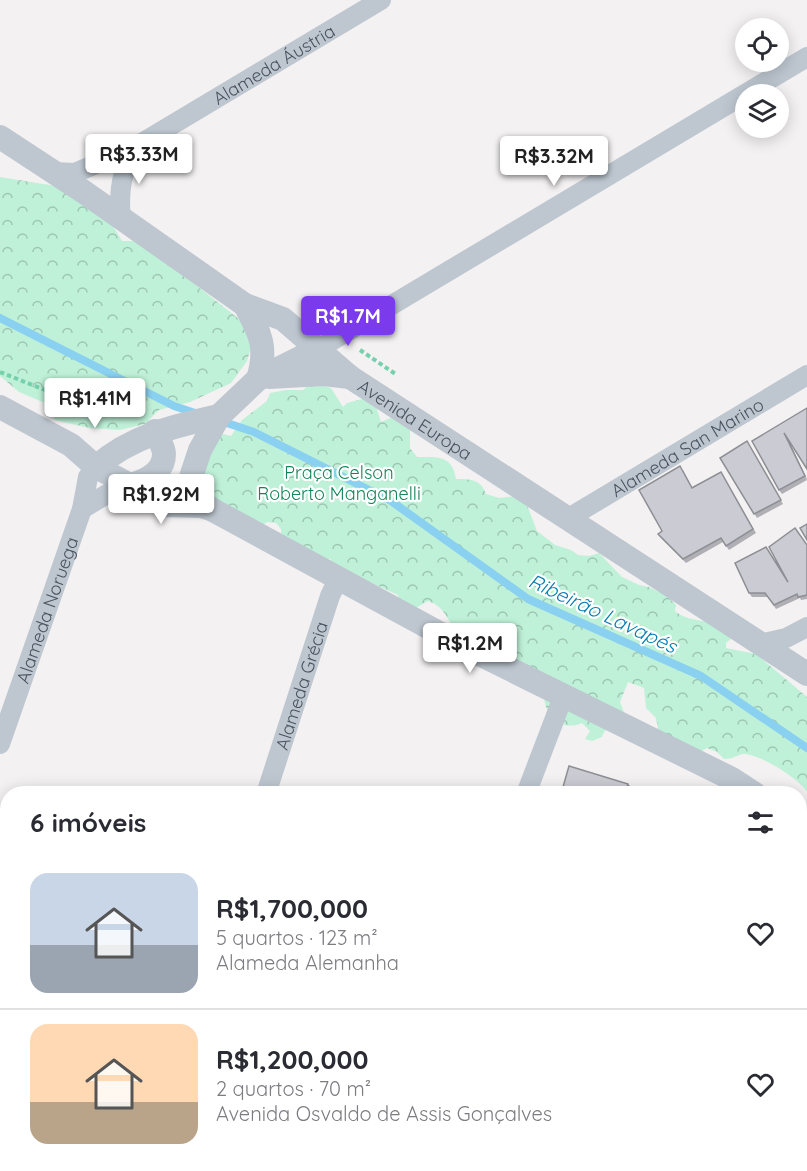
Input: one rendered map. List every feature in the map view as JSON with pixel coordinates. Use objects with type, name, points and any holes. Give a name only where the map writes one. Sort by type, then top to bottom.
[{"type":"street","name":"Alameda Áustria","points":[[54,172],[75,173],[135,147],[381,0]]},
{"type":"street","points":[[743,786],[463,646],[211,509],[195,494],[191,477],[209,422],[258,379],[318,349],[807,57]]},
{"type":"street","name":"Avenida Europa","points":[[0,136],[245,305],[283,319],[351,377],[807,674]]},
{"type":"street","points":[[121,218],[120,186],[126,164],[135,147]]},
{"type":"street","points":[[245,305],[258,329],[263,346],[262,366],[258,379]]},
{"type":"street","points":[[258,379],[323,374],[351,377]]},
{"type":"street","name":"Alameda San Marino","points":[[567,519],[807,375]]},
{"type":"street","points":[[0,407],[103,460],[130,484],[155,492],[164,504],[201,506],[211,509]]},
{"type":"street","points":[[152,424],[168,429],[209,422]]},
{"type":"street","points":[[103,460],[152,424]]},
{"type":"street","points":[[81,509],[112,491],[149,478],[154,474],[163,461],[164,453],[152,424]]},
{"type":"street","name":"Alameda Noruega","points":[[0,744],[81,509],[88,477],[103,460]]},
{"type":"street","name":"Alameda Grécia","points":[[269,786],[330,596],[339,577]]},
{"type":"street","points":[[760,644],[786,638],[807,627]]},
{"type":"street","points":[[529,786],[563,697]]},
{"type":"path","points":[[0,372],[75,402],[134,406],[152,424]]},
{"type":"green space","points":[[0,177],[68,188],[102,208],[122,241],[149,241],[187,278],[244,323],[252,344],[247,361],[231,383],[190,402],[159,410],[145,424],[120,430],[89,428],[55,420],[45,403],[19,392],[0,376]]},
{"type":"green space","name":"Praça Celson Roberto Manganelli","points":[[312,382],[331,388],[343,407],[347,403],[362,399],[376,406],[381,422],[395,416],[410,428],[410,448],[417,457],[431,457],[447,461],[456,479],[478,483],[486,494],[499,498],[516,496],[527,505],[537,531],[555,545],[578,555],[589,556],[599,553],[622,577],[667,596],[676,605],[675,611],[680,615],[710,622],[723,628],[732,638],[726,643],[726,648],[756,654],[807,697],[807,786],[802,786],[758,757],[742,754],[724,759],[717,752],[707,748],[695,755],[654,735],[658,728],[656,718],[646,708],[644,688],[628,682],[620,702],[624,712],[618,720],[606,729],[602,737],[592,741],[585,739],[590,731],[582,723],[568,725],[556,720],[547,710],[544,695],[492,651],[478,626],[454,629],[441,609],[428,601],[414,609],[401,607],[398,595],[330,564],[331,559],[319,560],[281,537],[281,529],[276,523],[267,522],[262,526],[205,498],[187,455],[219,433],[231,436],[242,420],[267,401],[270,393],[303,390]]},
{"type":"building","points":[[807,408],[807,469],[784,433],[805,476],[779,490],[752,441]]},
{"type":"building","points":[[747,441],[781,500],[754,514],[720,458]]},
{"type":"building","points":[[680,466],[692,488],[721,472],[753,529],[726,546],[721,538],[683,559],[658,534],[662,531],[639,490]]},
{"type":"building","points":[[807,524],[807,540],[800,528]]},
{"type":"building","points":[[795,528],[807,545],[807,595],[798,597],[797,594],[774,605],[765,593],[749,593],[735,563],[766,547],[788,582],[769,547]]},
{"type":"building","points":[[569,766],[628,784],[627,786],[563,786]]},
{"type":"waterway","name":"Ribeirão Lavapés","points":[[0,318],[174,406],[198,414]]},
{"type":"waterway","name":"Ribeirão Lavapés","points":[[221,421],[254,432],[391,501],[528,599],[701,676],[807,748]]}]
